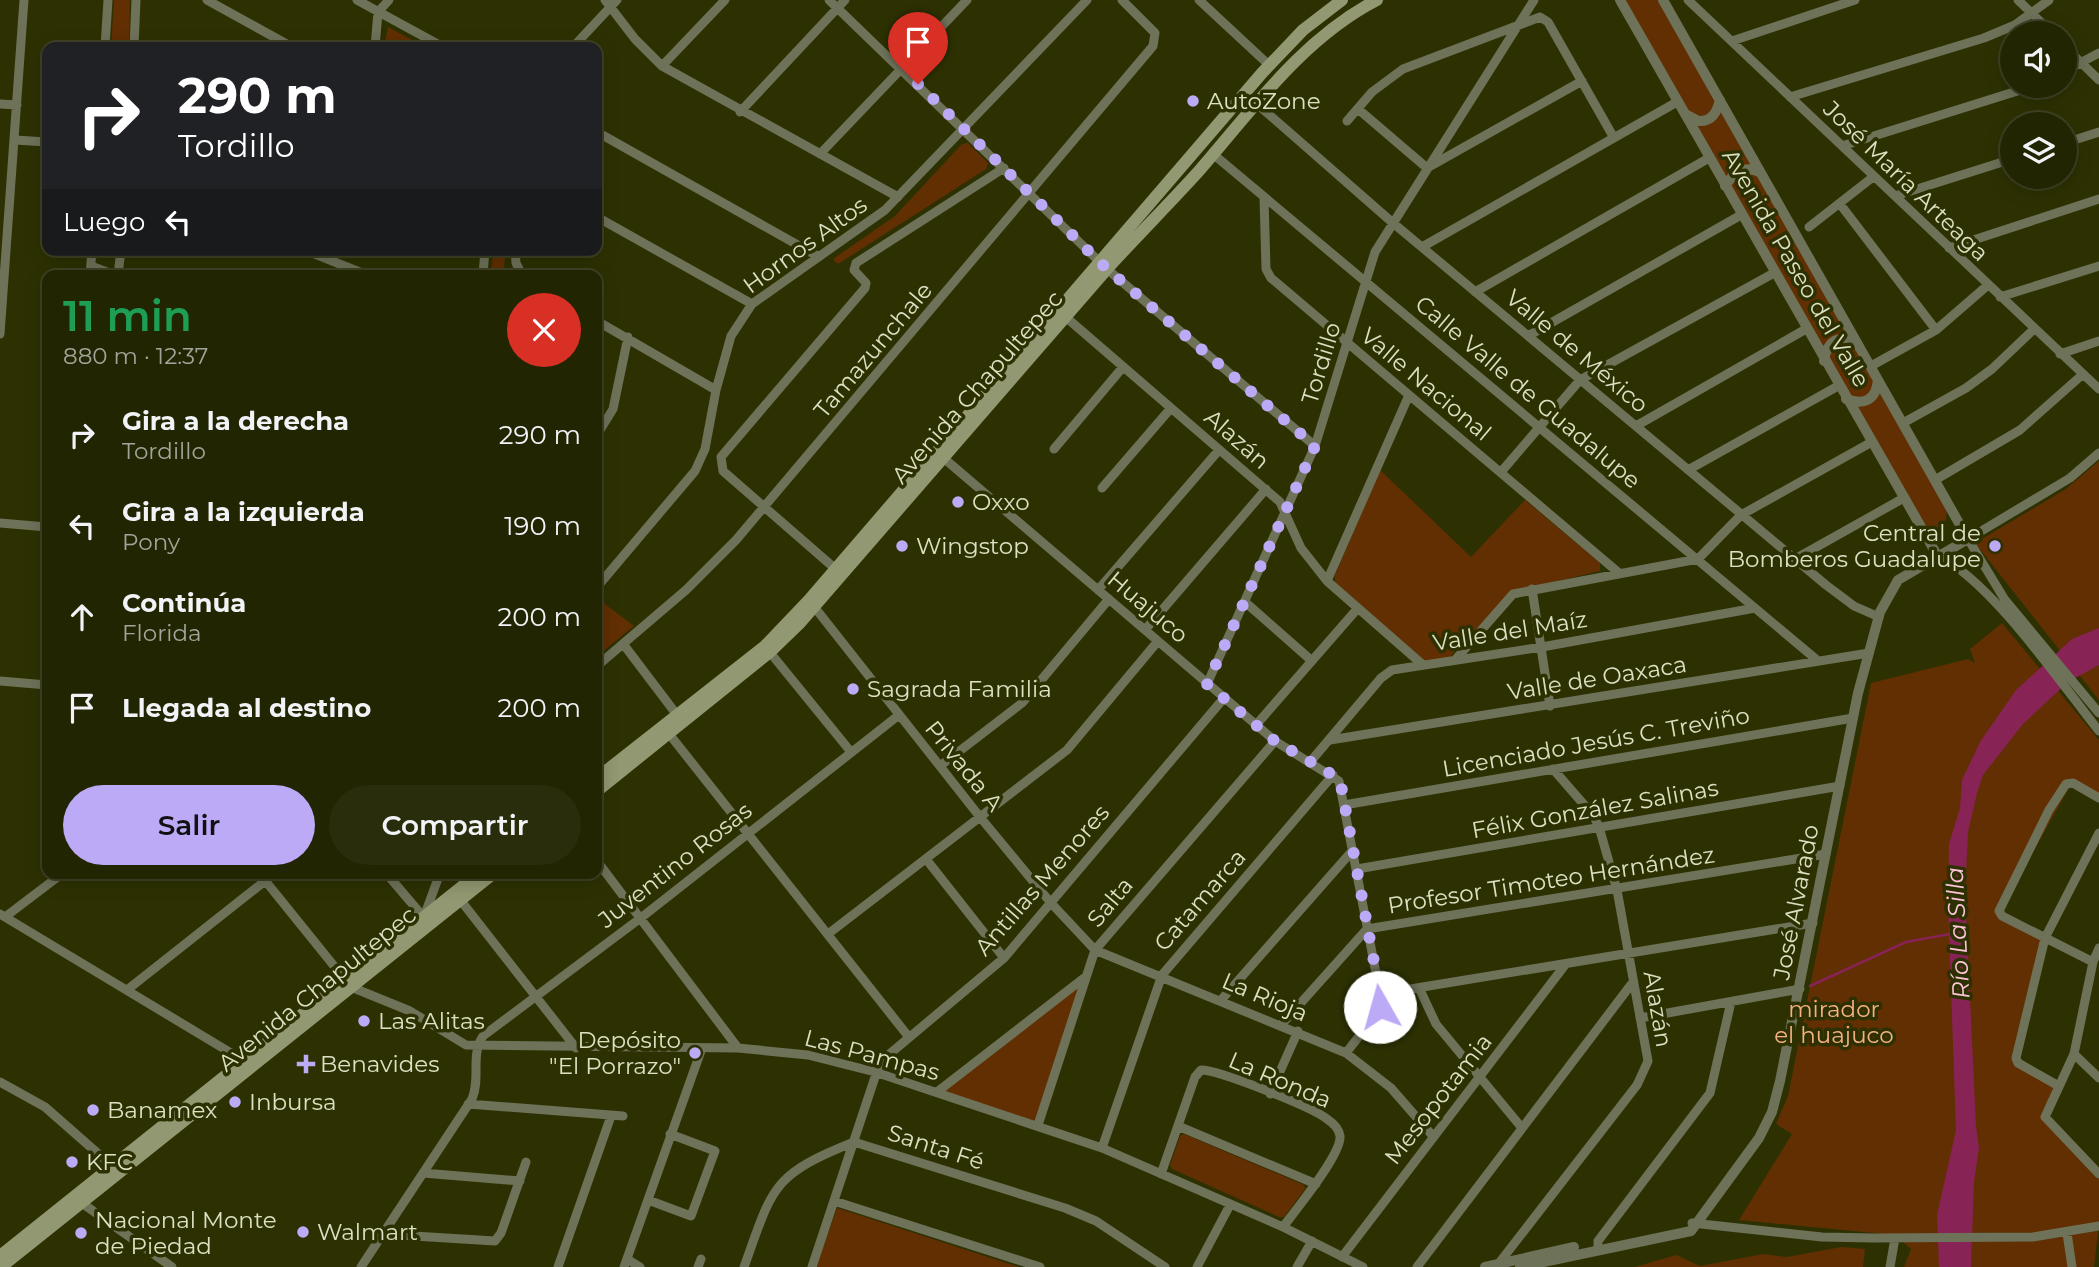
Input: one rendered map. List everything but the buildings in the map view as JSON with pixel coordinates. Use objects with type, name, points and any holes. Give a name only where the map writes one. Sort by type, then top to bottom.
[{"type":"main road","points":[[1103,265],[1273,60],[1322,13],[1342,0]]},
{"type":"main road","points":[[1103,265],[1152,225],[1293,64],[1338,23],[1377,0]]},
{"type":"main road","points":[[1273,60],[1293,64]]},
{"type":"main road","points":[[1258,104],[1272,78],[1273,60]]},
{"type":"main road","name":"Avenida Chapultepec","points":[[602,787],[666,729],[768,649],[812,604],[1103,265]]},
{"type":"main road","points":[[602,774],[666,729]]},
{"type":"main road","points":[[458,896],[474,879]]},
{"type":"main road","name":"Avenida Chapultepec","points":[[2,1264],[78,1199],[104,1185],[193,1116],[249,1064],[347,984],[458,896],[485,879]]},
{"type":"main road","points":[[78,1199],[111,1165],[213,1085],[249,1064]]},
{"type":"main road","points":[[193,1116],[211,1094],[213,1085]]},
{"type":"main road","points":[[104,1185],[111,1172],[111,1165]]},
{"type":"street","points":[[0,334],[24,0]]},
{"type":"street","points":[[105,42],[108,0]]},
{"type":"street","points":[[134,42],[136,0]]},
{"type":"street","points":[[207,0],[283,42]]},
{"type":"street","points":[[356,0],[434,42]]},
{"type":"street","points":[[375,42],[378,12],[389,0]]},
{"type":"street","points":[[577,42],[607,4],[617,0]]},
{"type":"street","points":[[662,66],[726,0]]},
{"type":"street","points":[[829,0],[1103,265],[1315,446]]},
{"type":"street","points":[[740,112],[845,0]]},
{"type":"street","points":[[820,154],[967,0]]},
{"type":"street","name":"Hornos Altos","points":[[602,581],[695,471],[705,449],[716,390],[732,336],[752,304],[898,197],[1087,0]]},
{"type":"street","name":"Tamazunchale","points":[[602,662],[685,590],[763,509],[1153,46],[1156,37],[1122,0]]},
{"type":"street","points":[[1199,0],[1273,60]]},
{"type":"street","points":[[1366,282],[1375,252],[1534,0]]},
{"type":"street","name":"Avenida Paseo del Valle","points":[[1620,0],[1870,443],[1937,555]]},
{"type":"street","name":"Avenida Paseo del Valle","points":[[1663,0],[1969,539]]},
{"type":"street","name":"José María Arteaga","points":[[1688,0],[2099,389]]},
{"type":"street","points":[[1732,41],[1855,0]]},
{"type":"street","points":[[2018,0],[2040,21]]},
{"type":"street","points":[[1790,97],[1984,38],[2015,25],[2049,0]]},
{"type":"street","points":[[607,4],[662,66],[740,112],[898,197]]},
{"type":"street","points":[[1347,121],[1386,79],[1403,69],[1536,17],[1543,18],[1614,138]]},
{"type":"street","points":[[2077,64],[2099,53]]},
{"type":"street","points":[[2077,59],[2099,80]]},
{"type":"street","points":[[1427,168],[1582,80]]},
{"type":"street","points":[[1842,146],[2000,96]]},
{"type":"street","points":[[1422,247],[1614,138],[1680,107],[1703,121],[1715,114],[1720,100]]},
{"type":"street","points":[[0,104],[18,105]]},
{"type":"street","name":"Valle de México","points":[[1258,104],[1393,223],[1795,559],[1854,606],[1879,617]]},
{"type":"street","points":[[1358,109],[1427,168]]},
{"type":"street","points":[[2077,139],[2099,132]]},
{"type":"street","points":[[602,135],[819,257]]},
{"type":"street","points":[[15,140],[42,142]]},
{"type":"street","name":"Calle Valle de Guadalupe","points":[[1213,154],[1817,660]]},
{"type":"street","points":[[1475,292],[1709,158]]},
{"type":"street","points":[[1895,196],[2000,163]]},
{"type":"street","name":"Hornos Altos","points":[[763,509],[723,471],[720,462],[724,453],[865,288],[866,283],[855,270],[856,262],[1004,168]]},
{"type":"street","points":[[1725,186],[1733,175],[1744,169],[1752,168],[1761,173]]},
{"type":"street","points":[[1809,227],[1873,177]]},
{"type":"street","name":"Valle Nacional","points":[[1264,197],[1267,273],[1619,573]]},
{"type":"street","points":[[1949,248],[2099,199]]},
{"type":"street","points":[[1840,204],[1936,330]]},
{"type":"street","points":[[1528,336],[1741,215]]},
{"type":"street","points":[[602,220],[752,304]]},
{"type":"street","points":[[319,256],[354,270]]},
{"type":"street","points":[[2000,297],[2099,266]]},
{"type":"street","points":[[1501,472],[1580,380],[1774,273]]},
{"type":"street","name":"Tordillo","points":[[1207,684],[1315,446],[1366,282]]},
{"type":"street","points":[[1871,366],[1936,330],[1958,314],[1988,285]]},
{"type":"street","name":"Alazán","points":[[1061,313],[1266,489],[1286,512],[1301,548],[1327,582],[1423,665]]},
{"type":"street","points":[[602,324],[716,390]]},
{"type":"street","points":[[1636,426],[1806,329]]},
{"type":"street","points":[[1903,423],[1966,388],[1992,369],[2034,329]]},
{"type":"street","points":[[602,427],[613,409],[628,337]]},
{"type":"street","points":[[1824,361],[1827,346],[1835,340],[1847,337],[1857,342]]},
{"type":"street","points":[[2060,354],[2099,341]]},
{"type":"street","points":[[1054,449],[1124,367]]},
{"type":"street","points":[[1935,480],[2020,430],[2082,375]]},
{"type":"street","points":[[1846,399],[1860,403],[1869,400],[1877,391],[1878,380]]},
{"type":"street","points":[[1688,470],[1838,386]]},
{"type":"street","points":[[1327,582],[1409,395]]},
{"type":"street","points":[[1102,488],[1171,408]]},
{"type":"street","points":[[1456,659],[1508,597],[1532,589],[1698,559],[1741,514],[1870,443]]},
{"type":"street","points":[[1098,590],[1219,450]]},
{"type":"street","points":[[2099,453],[2070,478],[1969,539],[2030,638],[2099,731]]},
{"type":"street","name":"Huajuco","points":[[940,454],[1275,741],[1333,775]]},
{"type":"street","points":[[1145,630],[1266,489]]},
{"type":"street","points":[[1795,559],[1902,499]]},
{"type":"street","points":[[763,509],[839,572]]},
{"type":"street","points":[[0,523],[42,527]]},
{"type":"street","name":"José Alvarado","points":[[1697,1222],[1759,1138],[1772,1112],[1800,989],[1853,718],[1879,617],[1895,583],[1937,555],[1969,539]]},
{"type":"street","points":[[1937,555],[1953,564],[1979,587],[2099,713]]},
{"type":"street","points":[[1532,589],[1550,706]]},
{"type":"street","points":[[940,766],[1022,703],[1109,599]]},
{"type":"street","points":[[1245,602],[1312,661]]},
{"type":"street","name":"Privada A","points":[[812,604],[980,817],[1051,903],[1095,950]]},
{"type":"street","points":[[1256,725],[1358,608]]},
{"type":"street","name":"Valle del Maíz","points":[[1311,761],[1385,675],[1398,668],[1542,647],[1755,608]]},
{"type":"street","points":[[828,934],[1067,750],[1158,641]]},
{"type":"street","points":[[624,645],[680,719]]},
{"type":"street","points":[[768,649],[851,752]]},
{"type":"street","name":"Valle de Oaxaca","points":[[1330,740],[1869,653]]},
{"type":"street","points":[[0,681],[42,685]]},
{"type":"street","name":"Antillas Menores","points":[[875,1072],[883,1058],[1004,958],[1224,698]]},
{"type":"street","name":"Juventino Rosas","points":[[477,1046],[490,1030],[642,917],[899,715]]},
{"type":"street","name":"Licenciado Jesús C. Treviño","points":[[1345,805],[1853,718]]},
{"type":"street","points":[[666,729],[908,1036]]},
{"type":"street","name":"Salta","points":[[1038,1125],[1095,950],[1275,741]]},
{"type":"street","name":"Alazán","points":[[1492,1266],[1645,1072],[1648,1061],[1617,890],[1600,827],[1553,769]]},
{"type":"street","points":[[1333,775],[1341,785],[1380,994],[1377,1013],[1346,1053]]},
{"type":"street","name":"Catamarca","points":[[1102,1148],[1162,975],[1333,775]]},
{"type":"street","points":[[2095,971],[2045,938],[1999,913],[2049,810],[2069,782],[2099,798]]},
{"type":"street","name":"Félix González Salinas","points":[[1357,869],[1840,786]]},
{"type":"street","points":[[2057,1085],[2016,1061],[2045,938],[2099,834]]},
{"type":"street","points":[[1222,999],[1353,850]]},
{"type":"street","name":"Profesor Timoteo Hernández","points":[[1282,1024],[1367,929],[1826,854]]},
{"type":"street","points":[[926,859],[1004,958]]},
{"type":"street","points":[[602,867],[738,1048]]},
{"type":"street","points":[[55,879],[3,916],[249,1064]]},
{"type":"street","points":[[127,990],[260,879]]},
{"type":"street","points":[[264,879],[347,984]]},
{"type":"street","points":[[391,879],[427,921]]},
{"type":"street","points":[[427,921],[438,879]]},
{"type":"street","points":[[458,896],[576,1048]]},
{"type":"street","points":[[1380,994],[1420,990],[1813,923]]},
{"type":"street","points":[[2099,948],[2074,1054],[2057,1085],[2045,1119],[2099,1174]]},
{"type":"street","name":"La Rioja","points":[[1095,950],[1222,999],[1346,1053],[1391,1088],[1432,1135]]},
{"type":"street","name":"Mesopotamia","points":[[1342,1256],[1432,1135],[1565,965]]},
{"type":"street","points":[[937,1092],[1085,976]]},
{"type":"street","points":[[1417,1267],[1633,982]]},
{"type":"street","name":"Las Pampas","points":[[347,984],[410,1011],[466,1045],[738,1048],[808,1055],[875,1072],[1102,1148],[1283,1227],[1363,1267]]},
{"type":"street","points":[[1640,1018],[1800,989]]},
{"type":"street","points":[[1420,990],[1436,1024],[1522,1128]]},
{"type":"street","points":[[1520,1267],[1598,1245],[1710,1093],[1731,1002]]},
{"type":"street","points":[[1270,1094],[1298,1031]]},
{"type":"street","points":[[361,1267],[468,1104],[475,1086],[477,1046]]},
{"type":"street","points":[[640,1267],[626,1263],[702,1048]]},
{"type":"street","points":[[2074,1054],[2099,1078]]},
{"type":"street","name":"La Ronda","points":[[1161,1174],[1195,1077],[1201,1070],[1320,1114],[1339,1133],[1339,1144],[1316,1184],[1283,1227]]},
{"type":"street","points":[[812,1267],[875,1072]]},
{"type":"street","points":[[0,1082],[45,1107],[111,1165]]},
{"type":"street","points":[[468,1104],[623,1116]]},
{"type":"street","points":[[558,1267],[611,1116]]},
{"type":"street","points":[[1178,1126],[1316,1184]]},
{"type":"street","points":[[648,1200],[691,1216],[715,1150],[670,1134]]},
{"type":"street","name":"Santa Fé","points":[[744,1267],[774,1191],[800,1166],[854,1142],[1065,1208],[1096,1221],[1165,1267]]},
{"type":"street","points":[[381,1234],[495,1241],[501,1233],[526,1162]]},
{"type":"street","points":[[422,1172],[520,1181]]},
{"type":"street","points":[[78,1199],[172,1267]]},
{"type":"street","points":[[834,1201],[1040,1267]]},
{"type":"street","points":[[1197,1267],[1230,1205]]},
{"type":"street","points":[[1492,1266],[1697,1222],[1822,1237],[1895,1238],[2033,1237],[2098,1227]]},
{"type":"street","points":[[2067,1233],[2072,1267]]},
{"type":"street","points":[[1890,1267],[1895,1238]]},
{"type":"street","points":[[1297,1267],[1312,1241]]},
{"type":"green space","points":[[114,0],[130,0],[129,42],[111,42]]},
{"type":"green space","points":[[1625,0],[1658,0],[1947,511],[1944,532],[1940,537],[1930,537]]},
{"type":"green space","points":[[388,27],[416,42],[385,42]]},
{"type":"green space","points":[[968,143],[988,163],[986,169],[838,264],[833,259],[895,216],[962,144]]},
{"type":"green space","points":[[493,256],[505,256],[504,270],[491,270]]},
{"type":"green space","points":[[2099,461],[2099,700],[1975,543],[2066,489]]},
{"type":"green space","points":[[1380,470],[1471,557],[1525,500],[1600,563],[1600,571],[1511,592],[1448,659],[1425,662],[1335,582],[1335,575]]},
{"type":"green space","points":[[602,602],[634,626],[602,652]]},
{"type":"green space","name":"mirador el huajuco","points":[[2002,623],[2099,740],[2099,798],[2070,786],[2001,909],[2045,938],[2017,1056],[2055,1083],[2046,1118],[2099,1172],[2099,1224],[2094,1267],[1904,1267],[1911,1249],[1895,1235],[1739,1220],[1792,1134],[1776,1124],[1788,1096],[1871,683],[1968,659],[1975,663],[1970,649]]},
{"type":"green space","points":[[1085,977],[1038,1125],[937,1092]]},
{"type":"green space","points":[[1184,1134],[1304,1185],[1305,1189],[1284,1217],[1279,1217],[1172,1169],[1170,1165],[1180,1136]]},
{"type":"green space","points":[[837,1208],[1019,1267],[816,1267]]},
{"type":"green space","points":[[1841,1247],[1865,1249],[1863,1267],[1635,1267],[1676,1255],[1700,1266],[1763,1254],[1787,1257]]},
{"type":"water","name":"Río La Silla","points":[[2099,628],[2099,665],[2068,682],[2023,724],[1983,775],[1977,793],[1968,832],[1965,892],[1979,1148],[1974,1182],[1971,1267],[1939,1267],[1937,1215],[1956,1130],[1948,905],[1949,844],[1960,808],[1962,780],[1980,742],[2016,690],[2072,639]]},
{"type":"waterway","name":"Río La Silla","points":[[1810,986],[1906,942],[1950,934]]},
{"type":"place","name":"AutoZone","points":[[1193,101]]},
{"type":"place","name":"Oxxo","points":[[958,502]]},
{"type":"place","name":"Wingstop","points":[[902,546]]},
{"type":"place","name":"Central de Bomberos Guadalupe","points":[[1995,546]]},
{"type":"place","name":"Sagrada Familia","points":[[853,689]]},
{"type":"place","name":"Las Alitas","points":[[364,1021]]},
{"type":"place","name":"Depósito \"El Porrazo\"","points":[[695,1053]]},
{"type":"place","name":"Benavides","points":[[306,1064]]},
{"type":"place","name":"Inbursa","points":[[235,1102]]},
{"type":"place","name":"Banamex","points":[[93,1110]]},
{"type":"place","name":"KFC","points":[[72,1162]]},
{"type":"place","name":"Walmart","points":[[303,1232]]},
{"type":"place","name":"Nacional Monte de Piedad","points":[[81,1233]]},
{"type":"route","points":[[918,84],[1107,269],[1315,446],[1207,684],[1275,741],[1311,761],[1339,781],[1380,994],[1380,1007]]}]
